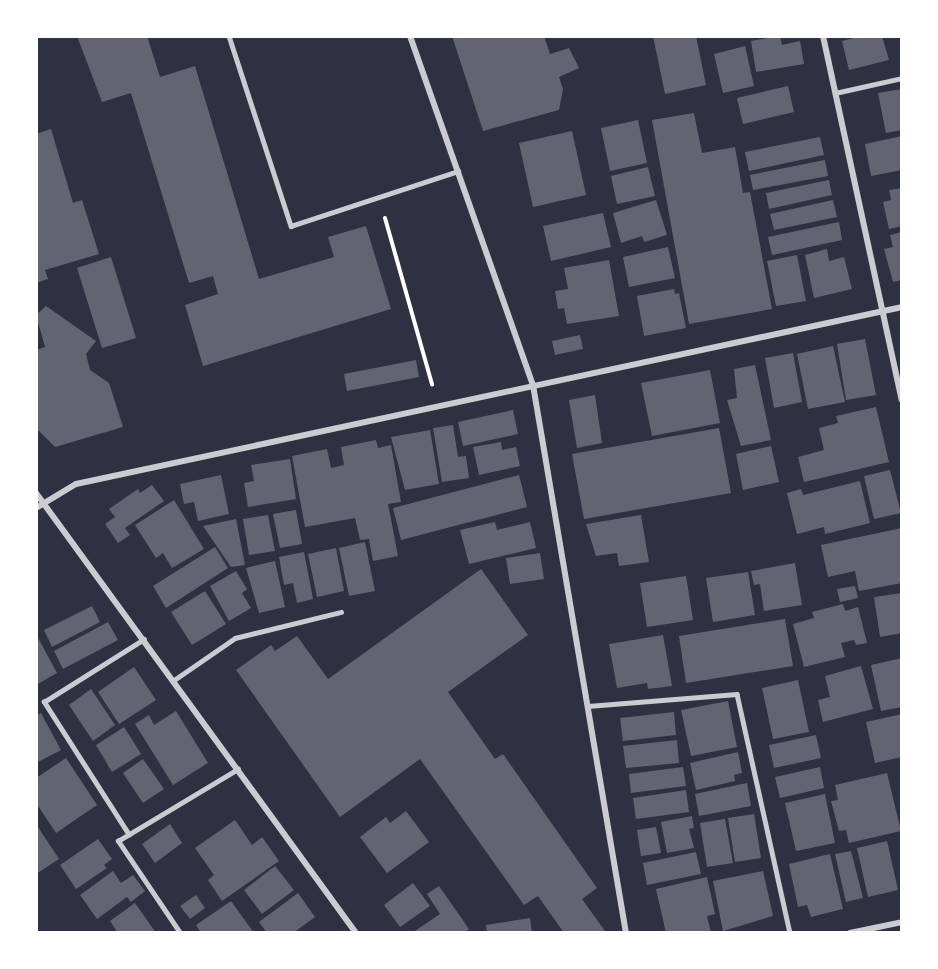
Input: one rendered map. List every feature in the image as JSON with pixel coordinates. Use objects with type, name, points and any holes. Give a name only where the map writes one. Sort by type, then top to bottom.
[{"type":"street","points":[[410,36],[533,385],[626,933]]},
{"type":"street","points":[[823,36],[902,400]]},
{"type":"street","points":[[36,508],[76,484],[902,307]]},
{"type":"street","points":[[36,493],[45,501],[356,933]]},
{"type":"street","points":[[850,933],[902,922]]},
{"type":"lane","points":[[229,36],[291,226],[458,171]]},
{"type":"lane","points":[[835,93],[902,78]]},
{"type":"lane","points":[[174,680],[235,638],[341,612]]},
{"type":"lane","points":[[129,835],[44,702],[144,639]]},
{"type":"lane","points":[[588,706],[737,694],[790,933]]},
{"type":"lane","points":[[180,933],[118,841],[238,769]]},
{"type":"path","points":[[380,197],[438,406]]},
{"type":"building","points":[[77,36],[147,36],[160,77],[195,66],[259,279],[334,257],[328,237],[366,226],[391,309],[203,366],[185,305],[218,294],[213,276],[189,283],[131,93],[102,102]]},
{"type":"building","points":[[452,36],[544,36],[550,54],[569,48],[579,68],[559,77],[563,89],[559,110],[483,131]]},
{"type":"building","points":[[653,36],[696,36],[706,85],[665,94]]},
{"type":"building","points":[[780,36],[782,45],[800,41],[804,64],[756,72],[751,41]]},
{"type":"building","points":[[862,36],[882,36],[889,60],[849,70],[842,41]]},
{"type":"building","points":[[745,46],[754,86],[723,93],[714,54]]},
{"type":"building","points":[[788,86],[794,112],[743,124],[737,98]]},
{"type":"building","points":[[902,89],[902,130],[886,133],[878,93]]},
{"type":"building","points":[[694,113],[702,153],[735,147],[743,193],[750,192],[772,309],[689,324],[652,120]]},
{"type":"building","points":[[638,120],[647,163],[610,171],[601,128]]},
{"type":"building","points":[[51,129],[73,203],[82,200],[99,254],[45,270],[48,279],[36,283],[36,134]]},
{"type":"building","points":[[572,131],[586,195],[533,207],[519,143]]},
{"type":"building","points":[[902,136],[902,170],[871,176],[865,144]]},
{"type":"building","points":[[820,137],[824,155],[749,171],[745,152]]},
{"type":"building","points":[[825,160],[828,176],[753,190],[750,175]]},
{"type":"building","points":[[648,167],[655,196],[617,204],[611,176]]},
{"type":"building","points":[[829,180],[832,195],[769,209],[766,193]]},
{"type":"building","points":[[902,188],[902,226],[889,229],[883,202],[891,200],[889,190]]},
{"type":"building","points":[[656,200],[667,235],[644,242],[642,236],[621,243],[613,213]]},
{"type":"building","points":[[833,200],[837,217],[774,230],[770,214]]},
{"type":"building","points":[[603,213],[611,247],[551,261],[543,226]]},
{"type":"building","points":[[839,222],[842,240],[772,255],[768,237]]},
{"type":"building","points":[[902,232],[902,280],[893,282],[884,249],[893,247],[890,235]]},
{"type":"building","points":[[668,247],[675,278],[629,287],[623,257]]},
{"type":"building","points":[[827,249],[829,261],[844,257],[852,289],[814,298],[805,255]]},
{"type":"building","points":[[797,255],[806,301],[776,306],[767,261]]},
{"type":"building","points":[[111,257],[136,338],[102,348],[77,268]]},
{"type":"building","points":[[609,260],[619,316],[567,324],[564,308],[558,309],[555,291],[568,289],[564,268]]},
{"type":"building","points":[[674,289],[675,294],[679,293],[686,328],[644,336],[637,296]]},
{"type":"building","points":[[46,306],[96,341],[86,354],[90,370],[109,383],[123,427],[55,447],[36,428],[36,350],[45,347],[36,315]]},
{"type":"building","points":[[580,335],[583,349],[555,355],[552,341]]},
{"type":"building","points":[[865,339],[876,395],[846,400],[837,344]]},
{"type":"building","points":[[833,346],[845,402],[808,409],[797,354]]},
{"type":"building","points":[[793,353],[802,402],[774,408],[765,358]]},
{"type":"building","points":[[416,360],[419,377],[347,391],[344,374]]},
{"type":"building","points":[[755,365],[771,440],[741,446],[727,400],[737,398],[734,369]]},
{"type":"building","points":[[710,370],[720,423],[652,436],[641,383]]},
{"type":"building","points":[[595,395],[602,443],[577,448],[569,400]]},
{"type":"building","points":[[876,407],[889,462],[804,482],[798,457],[824,450],[819,428],[838,423],[836,416]]},
{"type":"building","points":[[513,410],[518,434],[463,446],[458,422]]},
{"type":"building","points":[[453,425],[458,457],[466,456],[469,478],[442,482],[433,428]]},
{"type":"building","points":[[719,428],[731,493],[584,519],[572,454]]},
{"type":"building","points":[[430,430],[439,484],[405,490],[391,437]]},
{"type":"building","points":[[376,440],[378,448],[391,445],[401,502],[388,504],[398,556],[373,561],[369,539],[360,540],[355,518],[305,527],[292,456],[327,449],[331,468],[344,465],[341,447]]},
{"type":"building","points":[[501,442],[502,450],[516,447],[520,466],[479,475],[473,447]]},
{"type":"building","points":[[771,446],[779,482],[743,490],[736,454]]},
{"type":"building","points":[[290,459],[296,499],[248,507],[244,483],[254,481],[251,465]]},
{"type":"building","points":[[890,470],[901,513],[874,519],[864,476]]},
{"type":"building","points":[[221,475],[229,514],[198,521],[194,502],[184,504],[180,484]]},
{"type":"building","points":[[519,475],[527,507],[401,540],[393,508]]},
{"type":"building","points":[[860,481],[870,523],[825,534],[824,527],[797,534],[787,493],[801,489],[803,495]]},
{"type":"building","points":[[152,485],[164,501],[125,528],[130,535],[118,543],[105,524],[115,517],[109,509],[138,489],[140,493]]},
{"type":"building","points":[[174,500],[204,549],[172,568],[163,553],[156,558],[135,525]]},
{"type":"building","points":[[296,510],[302,544],[280,548],[273,514]]},
{"type":"building","points":[[268,515],[275,551],[249,555],[243,519]]},
{"type":"building","points":[[641,515],[649,562],[619,566],[617,553],[596,556],[586,524]]},
{"type":"building","points":[[236,519],[245,565],[231,567],[203,526]]},
{"type":"building","points":[[495,522],[497,530],[530,522],[536,548],[469,564],[460,530]]},
{"type":"building","points":[[902,528],[902,583],[859,591],[855,571],[828,577],[821,545]]},
{"type":"building","points":[[365,542],[375,591],[349,596],[339,548]]},
{"type":"building","points":[[215,547],[228,568],[166,608],[153,586]]},
{"type":"building","points":[[336,548],[344,591],[317,597],[308,554]]},
{"type":"building","points":[[304,552],[313,599],[297,603],[293,583],[284,585],[279,557]]},
{"type":"building","points":[[540,553],[544,579],[510,584],[506,558]]},
{"type":"building","points":[[275,561],[285,607],[259,613],[246,568]]},
{"type":"building","points":[[795,563],[802,605],[764,611],[760,584],[754,585],[751,571]]},
{"type":"building","points":[[481,569],[528,635],[448,692],[495,759],[503,754],[597,888],[582,899],[605,931],[602,933],[564,933],[538,896],[524,905],[420,759],[340,817],[236,670],[271,645],[275,651],[297,636],[328,679]]},
{"type":"building","points":[[236,571],[247,589],[242,593],[251,608],[229,621],[210,586]]},
{"type":"building","points":[[748,572],[755,615],[713,622],[706,578]]},
{"type":"building","points":[[686,576],[693,620],[647,627],[640,583]]},
{"type":"building","points":[[855,586],[858,598],[840,602],[837,589]]},
{"type":"building","points":[[205,591],[226,624],[192,645],[171,612]]},
{"type":"building","points":[[902,593],[902,633],[880,637],[874,597]]},
{"type":"building","points":[[843,604],[845,611],[858,607],[867,643],[856,645],[854,640],[841,643],[845,657],[804,667],[793,624],[814,618],[812,612]]},
{"type":"building","points":[[92,606],[100,622],[52,647],[44,630]]},
{"type":"building","points":[[785,619],[793,666],[686,683],[679,636]]},
{"type":"building","points":[[108,622],[118,640],[63,669],[54,651]]},
{"type":"building","points":[[36,634],[57,673],[36,685]]},
{"type":"building","points":[[663,635],[672,686],[648,689],[647,683],[617,688],[609,644]]},
{"type":"building","points":[[902,658],[902,707],[881,711],[871,665]]},
{"type":"building","points":[[861,666],[873,709],[823,722],[818,700],[830,697],[825,676]]},
{"type":"building","points":[[134,667],[156,700],[119,724],[98,692]]},
{"type":"building","points":[[798,680],[809,732],[773,739],[762,688]]},
{"type":"building","points":[[91,689],[115,725],[93,741],[69,705]]},
{"type":"building","points":[[728,701],[737,747],[691,756],[681,710]]},
{"type":"building","points":[[176,711],[208,763],[173,785],[135,724],[149,715],[154,725]]},
{"type":"building","points":[[674,712],[676,735],[623,741],[620,718]]},
{"type":"building","points":[[41,713],[61,750],[36,763],[36,716]]},
{"type":"building","points":[[902,714],[902,757],[875,763],[866,722]]},
{"type":"building","points":[[124,727],[141,754],[112,772],[96,745]]},
{"type":"building","points":[[816,735],[821,758],[774,768],[769,745]]},
{"type":"building","points":[[677,740],[679,763],[626,768],[623,746]]},
{"type":"building","points":[[738,752],[742,773],[734,775],[735,781],[696,790],[690,763]]},
{"type":"building","points":[[66,758],[97,805],[56,833],[36,803],[36,778]]},
{"type":"building","points":[[143,759],[164,789],[143,803],[123,773]]},
{"type":"building","points":[[683,767],[686,786],[631,793],[629,774]]},
{"type":"building","points":[[820,767],[824,788],[780,798],[775,777]]},
{"type":"building","points":[[887,773],[901,831],[849,843],[846,830],[839,831],[831,801],[838,800],[835,785]]},
{"type":"building","points":[[747,783],[751,806],[699,816],[695,794]]},
{"type":"building","points":[[686,790],[689,812],[636,819],[633,798]]},
{"type":"building","points":[[825,794],[835,843],[796,851],[785,803]]},
{"type":"building","points":[[406,811],[429,842],[387,873],[360,837],[386,817],[390,823]]},
{"type":"building","points":[[754,814],[761,858],[735,862],[728,818]]},
{"type":"building","points":[[692,816],[694,828],[689,829],[694,848],[667,853],[661,822]]},
{"type":"building","points":[[725,819],[733,863],[707,867],[700,823]]},
{"type":"building","points":[[235,820],[252,845],[262,837],[279,861],[222,901],[208,880],[214,875],[195,848]]},
{"type":"building","points":[[36,824],[59,859],[36,874]]},
{"type":"building","points":[[170,824],[182,843],[155,863],[142,844]]},
{"type":"building","points":[[656,827],[661,853],[641,856],[637,830]]},
{"type":"building","points":[[98,839],[112,859],[104,865],[107,868],[76,889],[60,865]]},
{"type":"building","points":[[887,841],[898,890],[868,897],[857,848]]},
{"type":"building","points":[[851,851],[863,898],[846,902],[835,854]]},
{"type":"building","points":[[696,852],[701,874],[647,885],[643,863]]},
{"type":"building","points":[[830,854],[843,909],[811,917],[807,905],[798,907],[789,864]]},
{"type":"building","points":[[275,866],[294,890],[262,914],[244,890]]},
{"type":"building","points":[[113,871],[121,883],[133,875],[145,891],[131,902],[127,897],[97,919],[80,895]]},
{"type":"building","points":[[763,871],[773,916],[723,931],[713,881]]},
{"type":"building","points":[[707,877],[715,914],[707,916],[711,933],[666,933],[656,889]]},
{"type":"building","points":[[413,883],[430,906],[400,927],[384,905]]},
{"type":"building","points":[[439,886],[469,929],[464,933],[412,933],[440,914],[427,894]]},
{"type":"building","points":[[298,893],[315,917],[293,933],[267,933],[259,922]]},
{"type":"building","points":[[196,895],[205,908],[190,919],[180,906]]},
{"type":"building","points":[[231,901],[254,933],[201,933],[196,925]]},
{"type":"building","points":[[135,903],[156,933],[118,933],[110,921]]},
{"type":"building","points":[[530,918],[532,933],[487,933],[486,925]]}]
